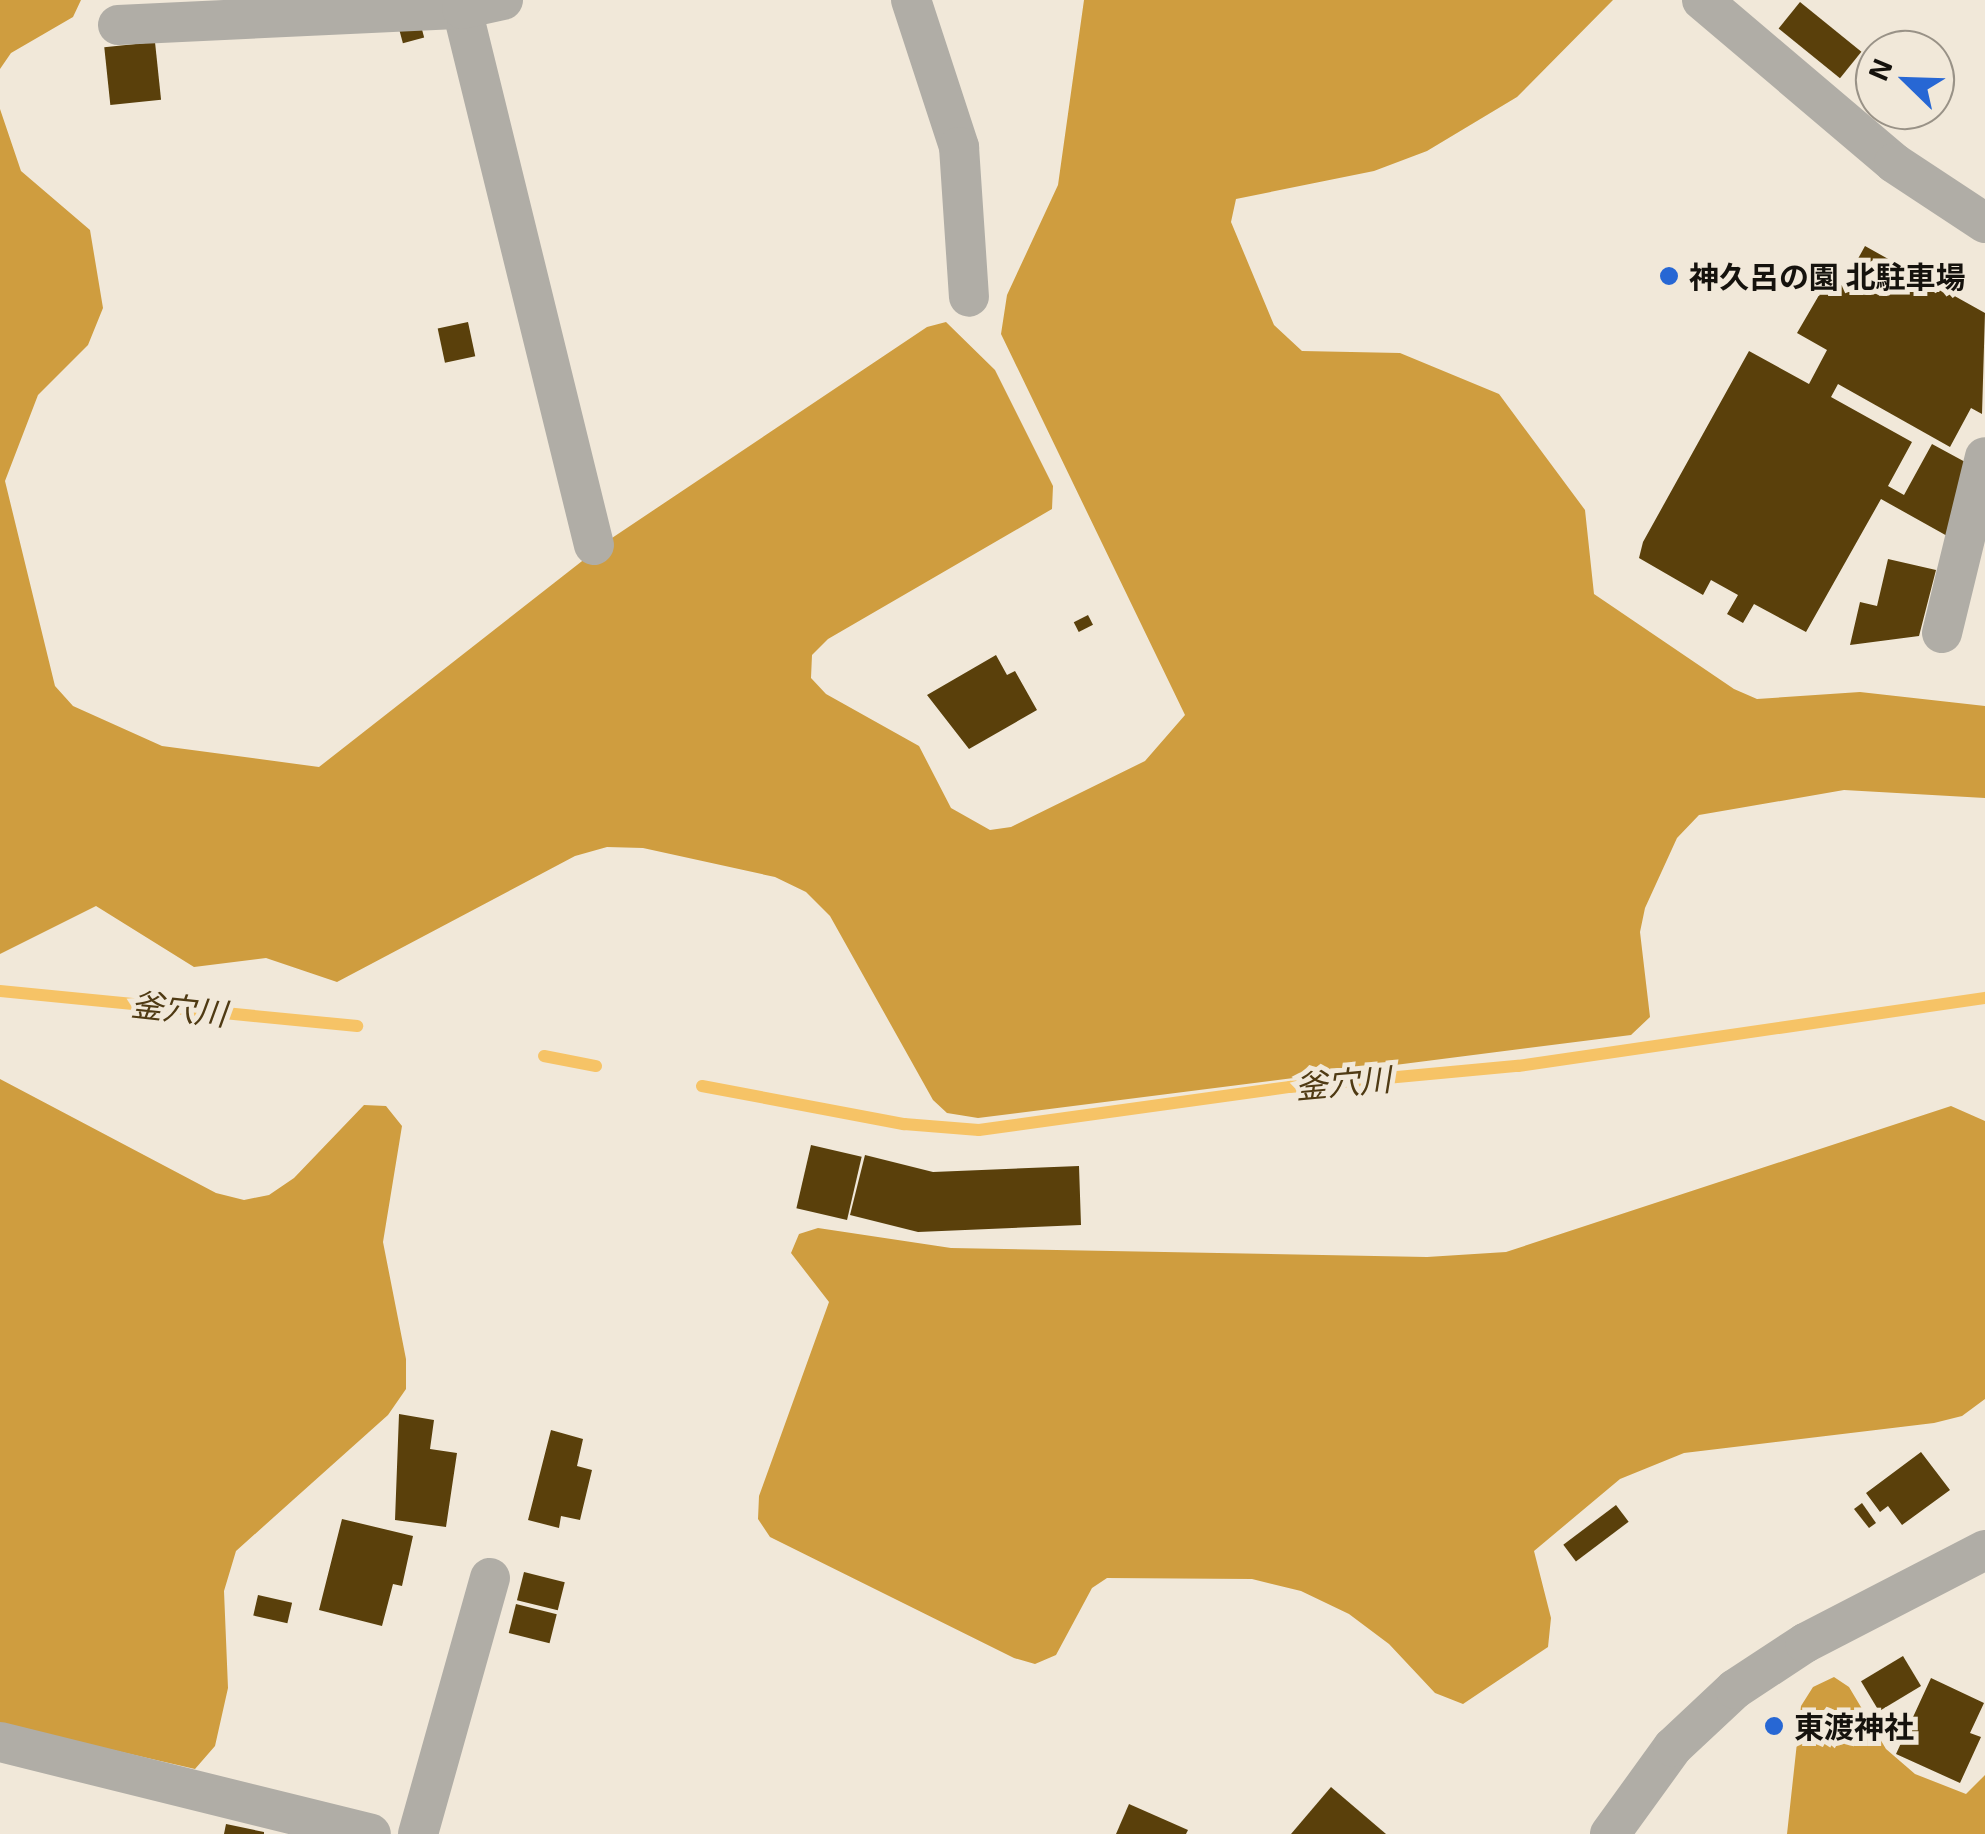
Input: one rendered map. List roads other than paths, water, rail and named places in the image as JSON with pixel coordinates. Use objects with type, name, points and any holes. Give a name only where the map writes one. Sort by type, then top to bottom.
[{"type":"street","points":[[118,24],[462,9],[503,0]]},
{"type":"street","points":[[911,0],[960,146],[968,297]]},
{"type":"street","points":[[1703,0],[1894,163],[1985,223]]},
{"type":"street","points":[[462,9],[594,545]]},
{"type":"street","points":[[1942,633],[1985,457]]},
{"type":"street","points":[[1610,1834],[1673,1747],[1735,1689],[1805,1643],[1985,1550]]},
{"type":"street","points":[[418,1834],[490,1578]]},
{"type":"street","points":[[0,1742],[371,1834]]},
{"type":"waterway","name":"釜穴川","points":[[0,991],[357,1026]]},
{"type":"waterway","name":"釜穴川","points":[[702,1086],[904,1124],[979,1130],[1290,1087],[1518,1066],[1985,998]]},
{"type":"waterway","name":"釜穴川","points":[[544,1056],[596,1066]]},
{"type":"place","name":"神久呂の園 北駐車場","points":[[1669,276]]},
{"type":"place","name":"東渡神社","points":[[1774,1726]]}]
